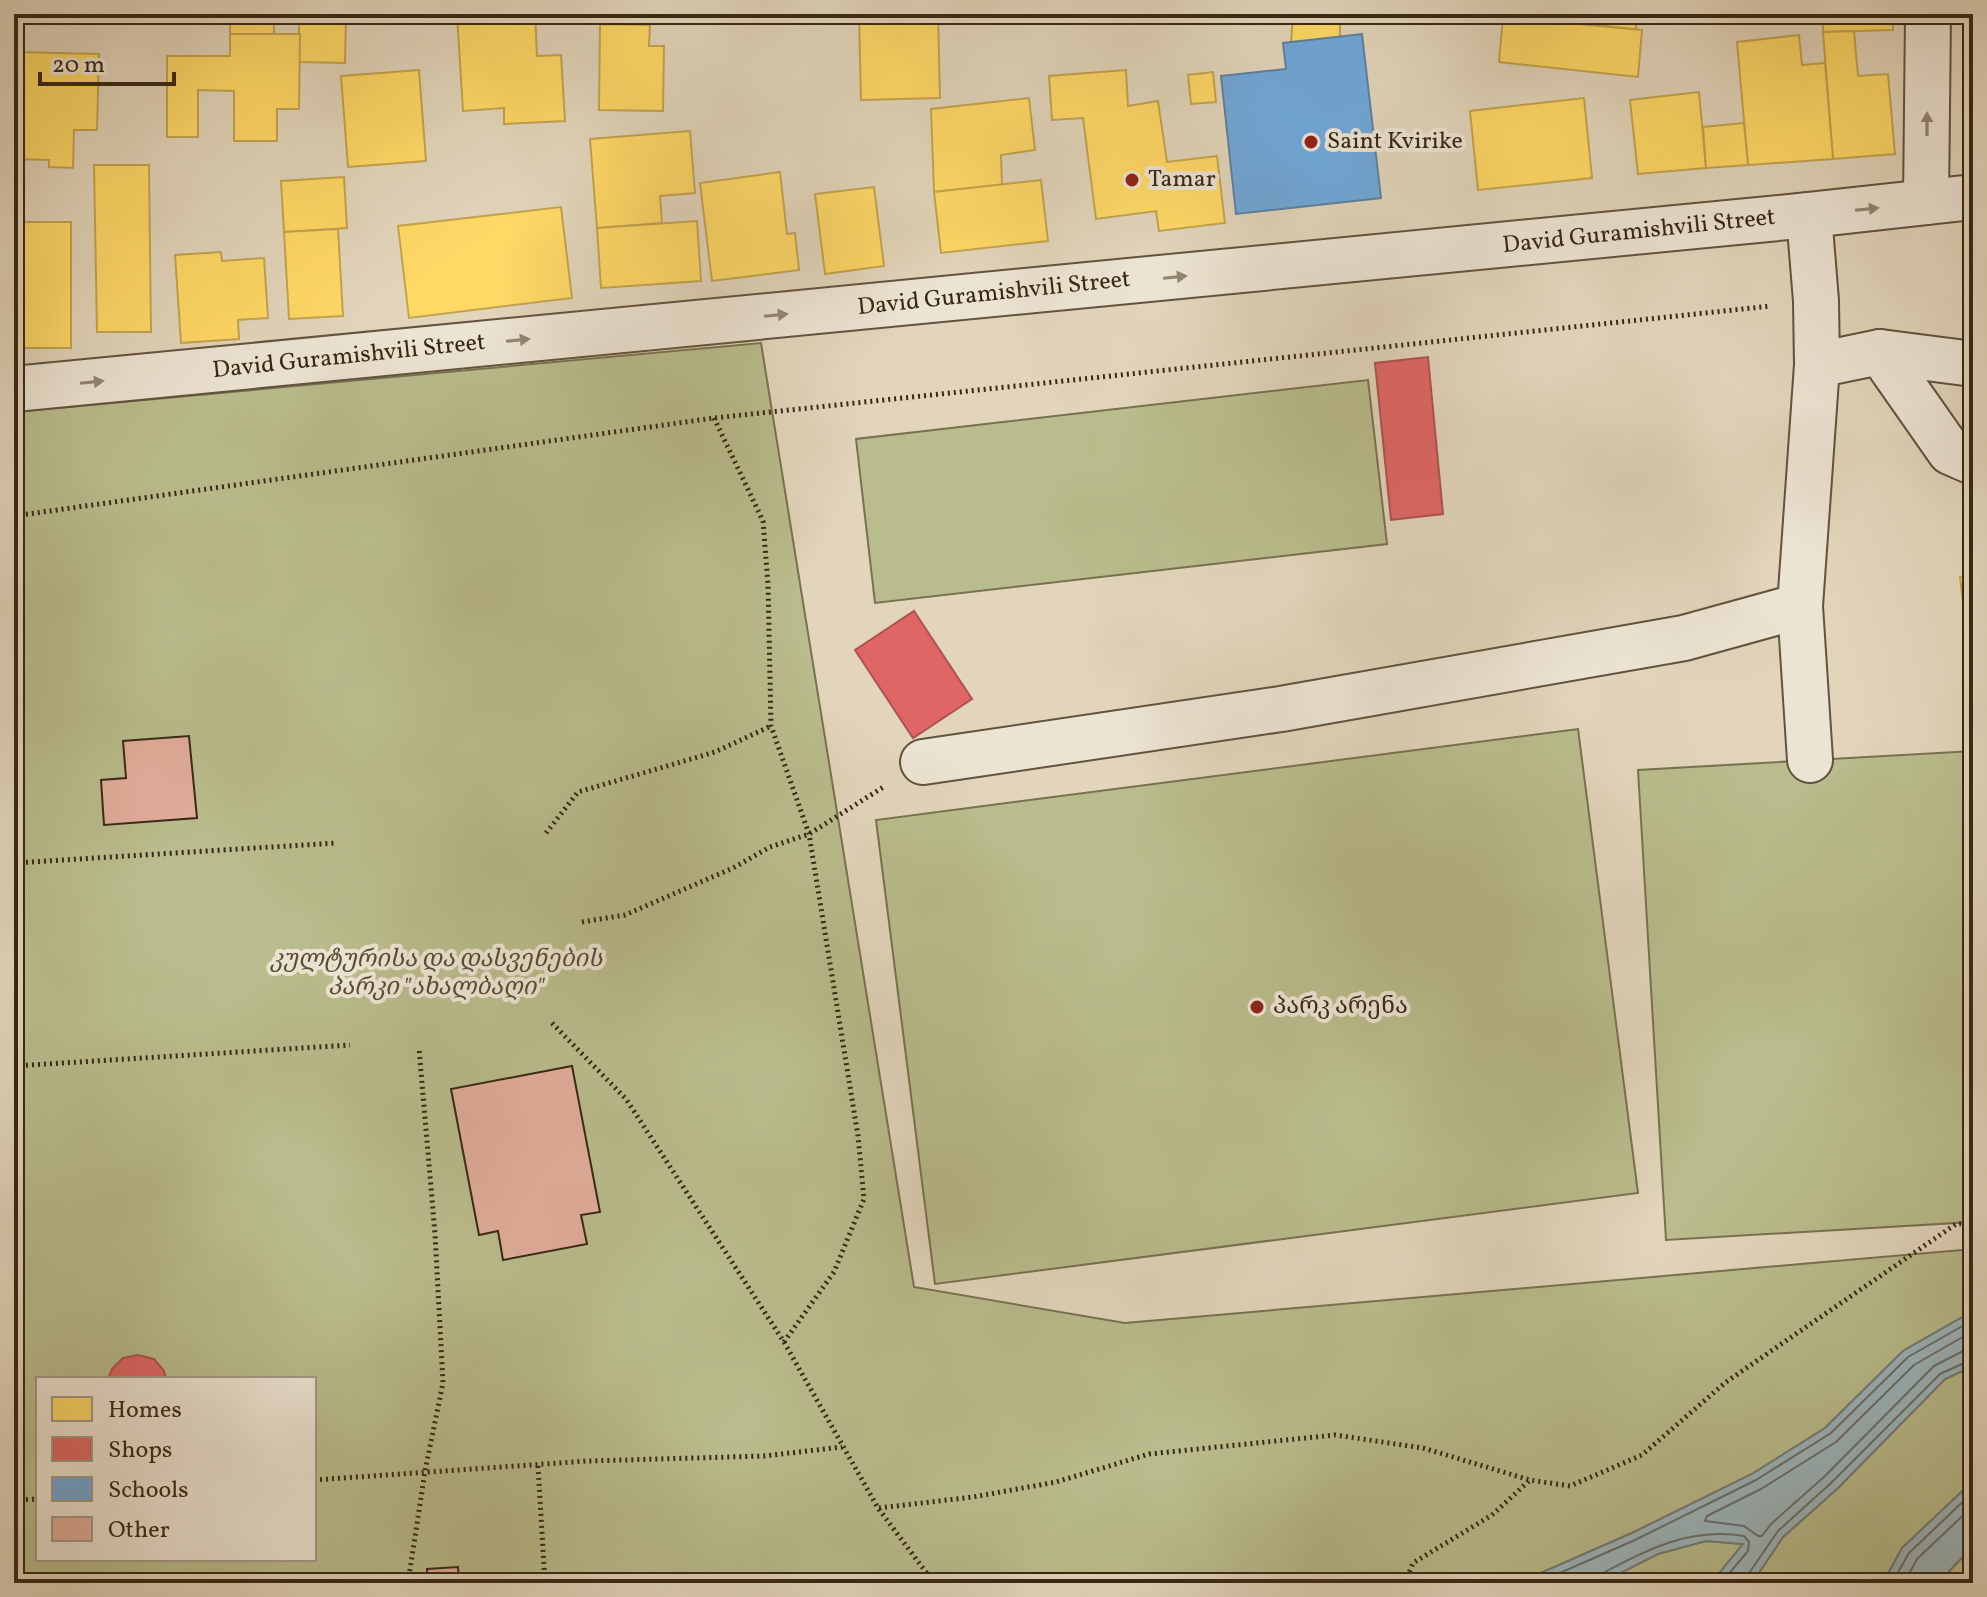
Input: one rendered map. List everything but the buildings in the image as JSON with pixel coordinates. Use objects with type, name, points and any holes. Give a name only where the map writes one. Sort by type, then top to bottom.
[{"type":"street","points":[[1926,202],[1928,14]]},
{"type":"street","name":"David Guramishvili Street","points":[[14,389],[1973,197]]},
{"type":"street","points":[[1809,215],[1816,301],[1817,365],[1800,606],[1810,760]]},
{"type":"street","points":[[1817,365],[1880,352],[1973,364]]},
{"type":"street","points":[[1880,352],[1950,452],[1973,462]]},
{"type":"street","points":[[923,762],[1281,709],[1684,638],[1800,606]]},
{"type":"path","points":[[14,516],[714,418],[1816,301]]},
{"type":"path","points":[[714,418],[763,521],[771,726],[809,834],[858,1136],[864,1199],[834,1272],[784,1342]]},
{"type":"path","points":[[546,833],[578,792],[715,752],[771,726]]},
{"type":"path","points":[[582,922],[625,915],[733,868],[770,847],[809,834],[923,762]]},
{"type":"path","points":[[14,863],[336,843]]},
{"type":"path","points":[[552,1023],[626,1099],[784,1342],[878,1508],[934,1583]]},
{"type":"path","points":[[14,1066],[350,1045]]},
{"type":"path","points":[[408,1583],[425,1471],[443,1383],[435,1234],[419,1048]]},
{"type":"path","points":[[878,1508],[973,1497],[1056,1482],[1149,1454],[1335,1435],[1423,1448],[1530,1480],[1570,1486],[1642,1455],[1726,1382],[1956,1224],[1973,1223]]},
{"type":"path","points":[[316,1480],[588,1461],[764,1456],[842,1447]]},
{"type":"path","points":[[538,1466],[545,1583]]},
{"type":"path","points":[[1405,1583],[1413,1563],[1492,1515],[1530,1480]]},
{"type":"path","points":[[14,1500],[36,1499]]},
{"type":"green space","name":"კულტურისა და დასვენების პარკი \"ახალბაღი\"","points":[[761,343],[914,1287],[1125,1323],[1973,1249],[1973,1311],[1903,1351],[1825,1428],[1752,1474],[1632,1533],[1518,1583],[14,1583],[14,412]]},
{"type":"green space","points":[[1368,380],[1387,544],[875,603],[856,439]]},
{"type":"green space","name":"პარკ არენა","points":[[1578,729],[1638,1193],[935,1284],[876,820]]},
{"type":"green space","points":[[1973,751],[1973,1222],[1666,1240],[1638,770]]},
{"type":"green space","points":[[1973,1366],[1973,1481],[1902,1548],[1883,1583],[1752,1583],[1783,1537],[1837,1489],[1945,1379]]},
{"type":"green space","points":[[1706,1541],[1744,1544],[1711,1583],[1601,1583],[1657,1554]]},
{"type":"green space","points":[[1973,1546],[1973,1583],[1938,1583]]},
{"type":"water","points":[[1973,1311],[1973,1366],[1945,1379],[1837,1489],[1783,1537],[1752,1583],[1711,1583],[1743,1544],[1706,1541],[1658,1554],[1601,1583],[1518,1583],[1632,1533],[1752,1474],[1825,1428],[1903,1351]]},
{"type":"water","points":[[1973,1481],[1973,1546],[1938,1583],[1883,1583],[1902,1548]]},
{"type":"place","name":"Saint Kvirike","points":[[1311,142]]},
{"type":"place","name":"Tamar","points":[[1132,180]]},
{"type":"place","name":"პარკ არენა","points":[[1257,1007]]}]
